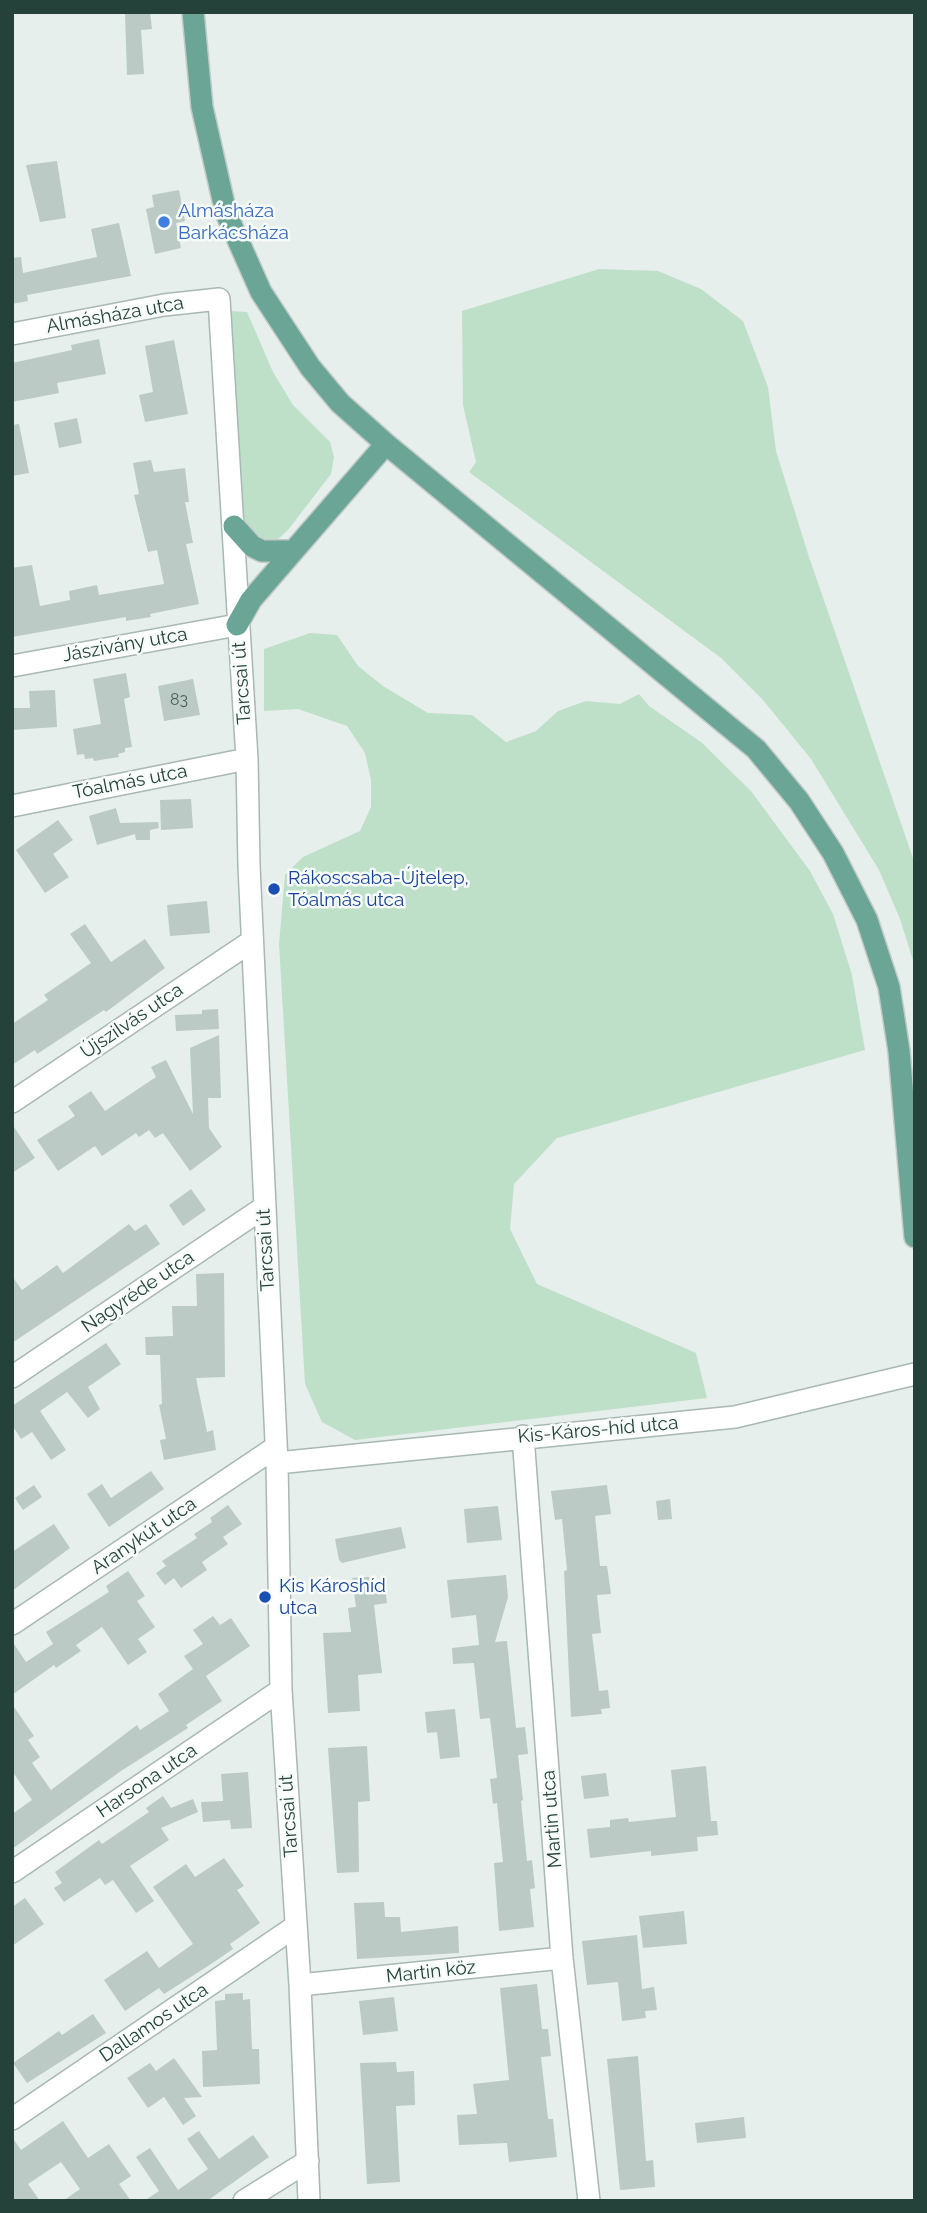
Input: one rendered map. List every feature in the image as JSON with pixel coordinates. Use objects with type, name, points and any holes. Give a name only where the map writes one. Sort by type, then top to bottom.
[{"type":"main road","points":[[193,12],[209,149],[226,213],[246,262],[288,338],[310,367],[340,403],[386,444],[756,749],[799,801],[833,853],[867,920],[889,987],[899,1051],[915,1237]]},
{"type":"main road","points":[[237,625],[251,600],[386,444]]},
{"type":"main road","points":[[234,526],[252,546],[262,551],[293,551]]},
{"type":"street","name":"Almásháza utca","points":[[12,334],[164,305],[219,299]]},
{"type":"street","name":"Tarcsai út","points":[[219,299],[247,758],[276,1455],[281,1690],[300,1985],[309,2201]]},
{"type":"street","name":"Jászivány utca","points":[[12,666],[237,625]]},
{"type":"street","name":"Tóalmás utca","points":[[12,806],[247,758]]},
{"type":"street","name":"Újszilvás utca","points":[[12,1102],[253,941]]},
{"type":"street","name":"Nagyréde utca","points":[[12,1377],[264,1208]]},
{"type":"street","name":"Kis-Káros-híd utca","points":[[276,1455],[735,1417],[915,1374]]},
{"type":"street","name":"Martin utca","points":[[523,1436],[562,1958],[589,2201]]},
{"type":"street","name":"Aranykút utca","points":[[12,1624],[276,1455]]},
{"type":"street","name":"Harsona utca","points":[[12,1872],[281,1690]]},
{"type":"street","name":"Dallamos utca","points":[[12,2119],[296,1926]]},
{"type":"street","name":"Martin köz","points":[[300,1985],[562,1958]]},
{"type":"street","points":[[244,2201],[308,2161]]},
{"type":"green space","points":[[599,269],[658,271],[701,289],[743,321],[768,387],[776,451],[808,554],[915,864],[915,967],[900,919],[879,870],[811,759],[763,700],[721,658],[469,472],[476,462],[463,405],[462,311]]},
{"type":"green space","points":[[231,311],[247,312],[273,372],[293,405],[330,442],[334,457],[331,474],[288,530],[277,540],[262,541],[238,517],[224,317]]},
{"type":"green space","points":[[310,633],[337,635],[358,666],[383,686],[428,713],[472,715],[506,742],[536,731],[558,711],[586,701],[620,704],[639,694],[649,706],[701,742],[751,791],[810,871],[833,914],[852,975],[865,1050],[557,1138],[514,1184],[510,1229],[537,1284],[696,1353],[707,1398],[355,1440],[322,1422],[305,1384],[279,944],[285,875],[303,857],[360,831],[371,807],[371,780],[365,753],[347,726],[298,709],[264,711],[264,649]]},
{"type":"building","points":[[125,12],[150,12],[152,29],[141,30],[144,74],[127,75]]},
{"type":"building","points":[[57,161],[66,218],[40,222],[26,165]]},
{"type":"building","name":"Almásháza Barkácsháza","points":[[179,190],[185,221],[176,223],[181,248],[155,254],[146,209],[154,207],[152,195]]},
{"type":"building","points":[[119,223],[131,276],[27,295],[28,301],[12,304],[12,258],[21,257],[23,273],[97,257],[91,229]]},
{"type":"building","points":[[99,339],[106,374],[57,383],[59,393],[12,402],[12,363],[72,350],[71,345]]},
{"type":"building","points":[[174,340],[188,414],[145,422],[139,395],[153,392],[145,346]]},
{"type":"building","points":[[77,418],[82,443],[59,448],[54,423]]},
{"type":"building","points":[[19,424],[29,473],[12,476],[12,425]]},
{"type":"building","points":[[151,460],[154,472],[185,468],[189,502],[185,502],[193,543],[186,544],[199,604],[150,614],[151,617],[126,621],[126,617],[12,637],[12,568],[32,565],[40,606],[70,600],[69,591],[97,585],[99,595],[164,584],[157,550],[148,552],[134,495],[139,494],[133,463]]},
{"type":"building","points":[[126,673],[130,697],[124,699],[132,747],[125,748],[125,752],[118,754],[119,757],[94,761],[93,758],[85,759],[84,754],[77,755],[73,729],[101,724],[93,679]]},
{"type":"building","points":[[193,679],[200,715],[164,721],[158,686]]},
{"type":"building","points":[[55,690],[57,727],[12,730],[12,708],[30,708],[29,691]]},
{"type":"building","points":[[191,799],[193,828],[161,830],[160,800]]},
{"type":"building","points":[[116,808],[120,823],[158,822],[159,828],[150,830],[150,840],[136,840],[135,834],[97,845],[89,816]]},
{"type":"building","points":[[58,820],[73,840],[53,854],[69,877],[45,893],[16,850]]},
{"type":"building","points":[[207,901],[210,933],[170,936],[167,905]]},
{"type":"building","points":[[85,924],[111,962],[145,939],[165,968],[106,1012],[104,1010],[37,1054],[35,1050],[12,1065],[12,1024],[48,1000],[44,995],[91,963],[70,934]]},
{"type":"building","points":[[218,1009],[219,1029],[176,1031],[175,1015],[202,1014],[202,1010]]},
{"type":"building","points":[[219,1035],[221,1098],[208,1098],[209,1128],[222,1147],[190,1171],[163,1133],[155,1138],[149,1130],[139,1137],[136,1133],[102,1156],[95,1146],[58,1171],[37,1140],[75,1116],[68,1106],[91,1091],[105,1111],[156,1077],[151,1067],[166,1060],[193,1114],[190,1048]]},
{"type":"building","points":[[12,1124],[35,1158],[12,1173]]},
{"type":"building","points":[[191,1189],[206,1210],[183,1226],[169,1205]]},
{"type":"building","points":[[129,1224],[135,1231],[146,1224],[160,1244],[12,1343],[12,1276],[22,1290],[57,1265],[63,1273]]},
{"type":"building","points":[[224,1273],[225,1377],[196,1378],[207,1432],[213,1430],[216,1450],[164,1460],[160,1440],[166,1439],[159,1405],[162,1404],[160,1355],[146,1355],[145,1337],[173,1336],[172,1306],[197,1306],[196,1274]]},
{"type":"building","points":[[106,1343],[121,1364],[88,1387],[100,1409],[88,1418],[67,1392],[40,1411],[66,1450],[51,1460],[32,1432],[21,1439],[12,1425],[12,1406]]},
{"type":"building","points":[[151,1471],[164,1489],[109,1527],[87,1494],[102,1484],[111,1498]]},
{"type":"building","points":[[34,1485],[42,1497],[23,1510],[15,1498]]},
{"type":"building","points":[[607,1485],[611,1514],[595,1516],[600,1566],[607,1566],[611,1594],[597,1595],[601,1633],[592,1634],[599,1691],[608,1690],[610,1708],[601,1709],[602,1714],[571,1717],[564,1571],[567,1570],[562,1519],[555,1520],[551,1491]]},
{"type":"building","points":[[670,1499],[672,1519],[658,1520],[656,1501]]},
{"type":"building","points":[[228,1505],[242,1524],[223,1537],[228,1544],[202,1562],[207,1570],[181,1588],[174,1578],[165,1585],[156,1573],[166,1566],[162,1561],[197,1538],[194,1534],[212,1522],[210,1518]]},
{"type":"building","points":[[498,1506],[502,1540],[467,1543],[464,1509]]},
{"type":"building","points":[[54,1524],[70,1548],[12,1591],[12,1552]]},
{"type":"building","points":[[401,1527],[406,1548],[342,1563],[339,1560],[335,1539]]},
{"type":"building","points":[[128,1571],[145,1596],[137,1601],[155,1627],[138,1639],[147,1652],[128,1665],[102,1627],[76,1645],[81,1651],[56,1668],[54,1665],[12,1695],[12,1641],[26,1662],[53,1644],[46,1632],[109,1592],[106,1586]]},
{"type":"building","points":[[506,1575],[508,1597],[495,1642],[507,1641],[516,1728],[525,1727],[528,1754],[518,1755],[527,1861],[532,1860],[535,1888],[530,1889],[534,1927],[499,1931],[494,1863],[503,1862],[497,1803],[493,1804],[490,1779],[497,1778],[490,1718],[480,1719],[474,1663],[453,1664],[452,1648],[479,1645],[476,1615],[451,1618],[447,1580]]},
{"type":"building","points":[[369,1577],[372,1589],[385,1587],[387,1603],[374,1605],[382,1673],[358,1675],[360,1711],[328,1713],[323,1633],[351,1632],[348,1608],[356,1607],[352,1578]]},
{"type":"building","points":[[213,1616],[220,1625],[231,1618],[250,1646],[206,1676],[222,1701],[186,1725],[188,1728],[121,1771],[12,1849],[12,1814],[32,1800],[12,1771],[12,1704],[34,1736],[28,1740],[40,1757],[32,1763],[51,1790],[137,1725],[140,1730],[169,1711],[158,1694],[193,1669],[184,1656],[203,1644],[193,1630]]},
{"type":"building","points":[[455,1709],[460,1757],[440,1759],[437,1732],[427,1733],[425,1712]]},
{"type":"building","points":[[367,1746],[370,1801],[358,1802],[359,1872],[337,1873],[328,1748]]},
{"type":"building","points":[[706,1766],[711,1821],[717,1821],[718,1835],[697,1837],[698,1851],[651,1856],[651,1851],[590,1858],[587,1829],[610,1827],[610,1820],[628,1818],[629,1822],[676,1817],[671,1770]]},
{"type":"building","points":[[248,1772],[252,1828],[231,1829],[230,1820],[203,1822],[201,1802],[223,1801],[221,1774]]},
{"type":"building","points":[[606,1773],[609,1796],[584,1799],[581,1776]]},
{"type":"building","points":[[163,1796],[171,1808],[193,1799],[198,1812],[161,1828],[169,1840],[130,1866],[154,1901],[136,1913],[113,1880],[105,1885],[100,1878],[64,1902],[54,1888],[62,1883],[55,1872],[99,1840],[102,1844],[149,1812],[146,1808]]},
{"type":"building","points":[[224,1858],[244,1886],[237,1890],[260,1923],[230,1944],[233,1949],[208,1966],[164,1994],[159,1988],[125,2011],[104,1980],[147,1951],[159,1968],[193,1944],[153,1887],[186,1864],[195,1877]]},
{"type":"building","points":[[25,1898],[44,1924],[12,1946],[12,1907]]},
{"type":"building","points":[[384,1902],[385,1917],[400,1917],[401,1932],[458,1926],[459,1953],[357,1959],[354,1903]]},
{"type":"building","points":[[684,1911],[687,1944],[643,1948],[639,1916]]},
{"type":"building","points":[[637,1935],[642,1989],[654,1987],[657,2010],[645,2011],[646,2018],[622,2021],[618,1982],[587,1985],[582,1941]]},
{"type":"building","points":[[537,1984],[542,2029],[548,2029],[551,2056],[541,2057],[548,2119],[553,2119],[557,2157],[509,2162],[507,2143],[459,2145],[457,2115],[477,2114],[473,2084],[509,2080],[500,1988]]},
{"type":"building","points":[[243,1993],[243,2000],[250,1999],[252,2049],[259,2049],[260,2084],[203,2087],[202,2051],[217,2050],[215,2001],[225,2000],[225,1994]]},
{"type":"building","points":[[394,1997],[398,2031],[363,2035],[359,2001]]},
{"type":"building","points":[[93,2014],[106,2033],[27,2083],[13,2063],[59,2031],[62,2035]]},
{"type":"building","points":[[638,2056],[646,2161],[653,2160],[655,2187],[620,2190],[607,2059]]},
{"type":"building","points":[[174,2058],[202,2097],[184,2098],[196,2116],[183,2125],[164,2097],[148,2108],[127,2078],[150,2063],[156,2071]]},
{"type":"building","points":[[396,2062],[397,2072],[414,2071],[415,2105],[396,2106],[400,2182],[367,2184],[360,2063]]},
{"type":"building","points":[[744,2117],[746,2138],[697,2143],[695,2123]]},
{"type":"building","points":[[63,2121],[88,2158],[109,2144],[131,2176],[119,2184],[131,2201],[63,2201],[80,2189],[61,2162],[28,2184],[40,2201],[12,2201],[12,2137],[21,2150]]},
{"type":"building","points":[[199,2131],[219,2159],[253,2135],[269,2157],[207,2201],[144,2201],[159,2191],[136,2157],[150,2148],[178,2190],[208,2169],[187,2139]]},
{"type":"place","name":"Almásháza Barkácsháza","points":[[164,222]]},
{"type":"place","name":"Rákoscsaba-Újtelep, Tóalmás utca","points":[[274,889]]},
{"type":"place","name":"Kis Károshíd utca","points":[[265,1597]]}]
